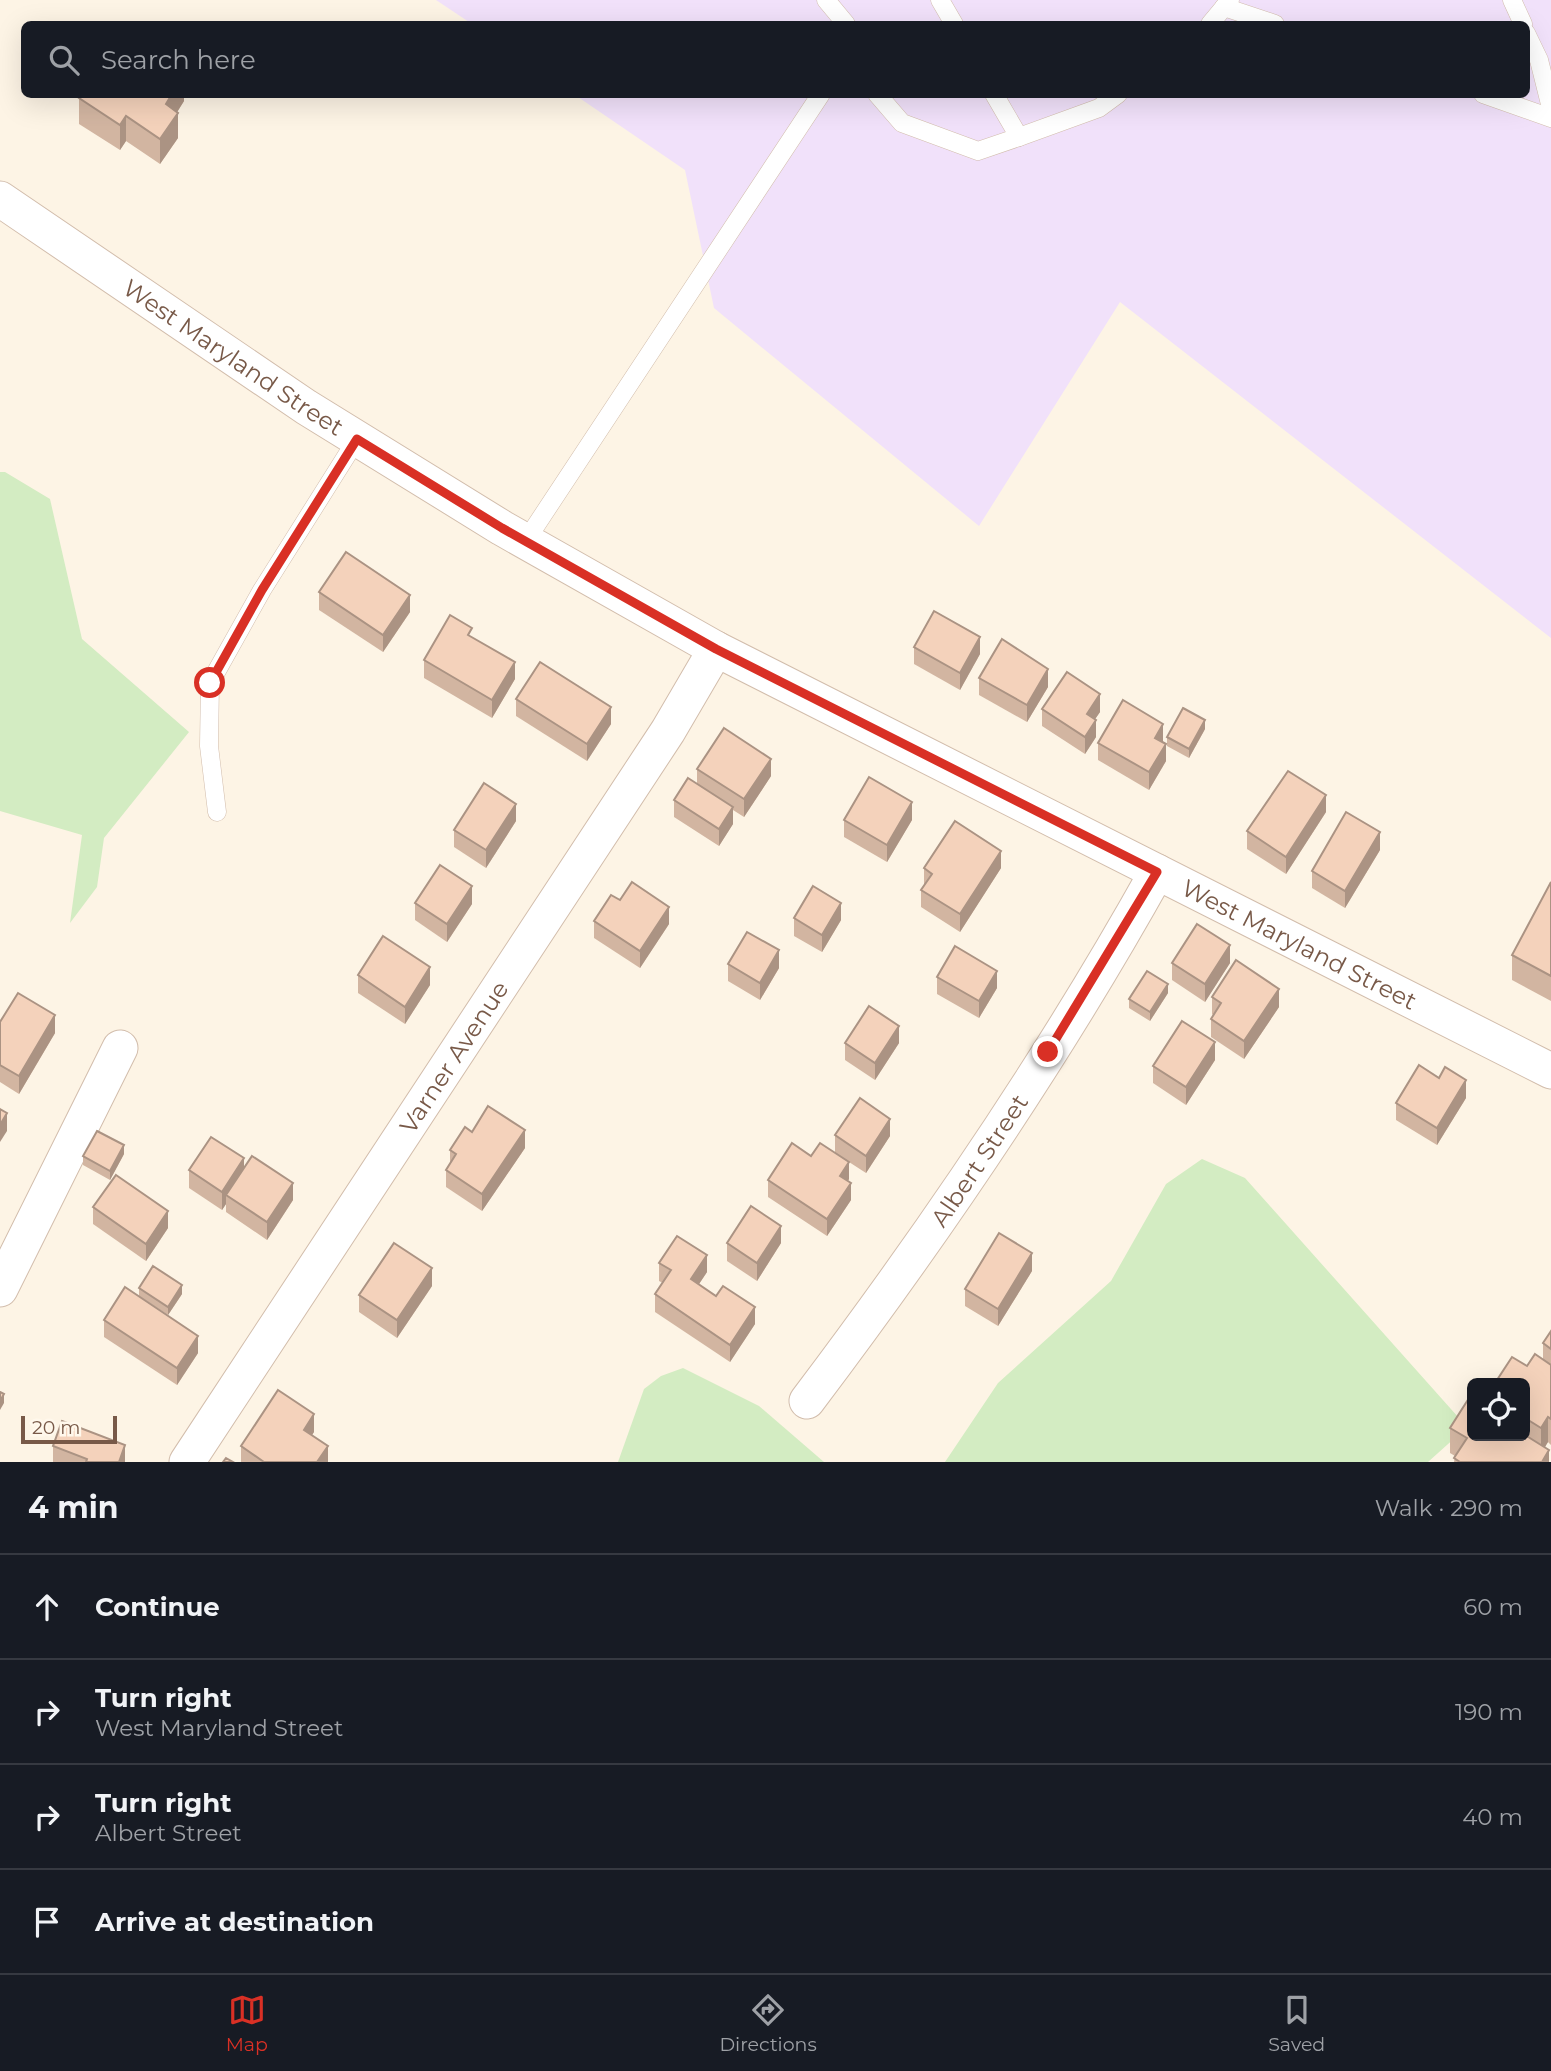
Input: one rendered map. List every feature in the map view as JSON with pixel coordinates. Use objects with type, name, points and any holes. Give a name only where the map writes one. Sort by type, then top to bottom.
[{"type":"street","name":"West Maryland Street","points":[[0,199],[357,439],[525,541],[716,649],[1551,1071]]},
{"type":"street","name":"Varner Avenue","points":[[187,1462],[638,777],[716,649]]},
{"type":"street","name":"Albert Street","points":[[807,1401],[953,1201],[1048,1052],[1157,872]]},
{"type":"street","points":[[0,1289],[120,1048]]},
{"type":"lane","points":[[826,0],[844,21]]},
{"type":"lane","points":[[940,0],[952,21]]},
{"type":"lane","points":[[1512,0],[1522,21]]},
{"type":"lane","points":[[1212,21],[1227,4],[1269,21]]},
{"type":"lane","points":[[1530,40],[1539,60],[1551,108]]},
{"type":"lane","points":[[525,541],[818,98]]},
{"type":"lane","points":[[881,98],[902,122],[978,151],[1099,108],[1113,98]]},
{"type":"lane","points":[[996,98],[1019,137]]},
{"type":"lane","points":[[1494,98],[1551,118]]},
{"type":"lane","points":[[218,812],[209,746],[210,683],[262,590],[357,439]]},
{"type":"shaded area","points":[[436,0],[1551,0],[1551,638],[1120,302],[979,526],[714,308],[685,170],[579,98],[1530,98],[1530,21],[468,21]]},
{"type":"green space","points":[[0,472],[5,472],[50,499],[82,639],[189,732],[104,838],[97,887],[70,923],[82,835],[0,811]]},
{"type":"green space","points":[[1202,1159],[1245,1178],[1467,1427],[1428,1462],[945,1462],[998,1383],[1111,1281],[1166,1184]]},
{"type":"green space","points":[[683,1368],[759,1406],[824,1462],[618,1462],[644,1389],[661,1376]]},
{"type":"building","points":[[79,98],[170,98],[166,104],[178,113],[160,139],[126,116],[120,125]]},
{"type":"building","points":[[346,552],[410,595],[383,635],[319,592]]},
{"type":"building","points":[[934,611],[980,637],[960,673],[914,647]]},
{"type":"building","points":[[450,615],[472,628],[468,635],[515,662],[492,700],[424,660]]},
{"type":"building","points":[[1002,639],[1048,669],[1027,705],[979,678]]},
{"type":"building","points":[[540,662],[611,707],[587,744],[516,699]]},
{"type":"building","points":[[1067,672],[1100,694],[1087,714],[1096,720],[1085,737],[1042,709]]},
{"type":"building","points":[[1123,700],[1163,724],[1155,738],[1166,744],[1149,772],[1098,743]]},
{"type":"building","points":[[1183,708],[1205,720],[1189,749],[1167,737]]},
{"type":"building","points":[[724,728],[771,759],[744,799],[697,769]]},
{"type":"building","points":[[1288,771],[1326,795],[1286,857],[1247,831]]},
{"type":"building","points":[[869,777],[912,802],[887,845],[844,820]]},
{"type":"building","points":[[688,778],[733,807],[719,829],[674,800]]},
{"type":"building","points":[[484,783],[516,804],[486,850],[454,830]]},
{"type":"building","points":[[1346,812],[1380,832],[1345,891],[1312,871]]},
{"type":"building","points":[[955,821],[1001,851],[960,914],[921,890],[932,874],[924,868]]},
{"type":"building","points":[[440,865],[472,886],[447,924],[415,903]]},
{"type":"building","points":[[632,882],[669,907],[640,951],[594,921],[611,895],[620,900]]},
{"type":"building","points":[[1551,882],[1551,976],[1512,955]]},
{"type":"building","points":[[813,886],[841,903],[822,935],[794,918]]},
{"type":"building","points":[[1197,924],[1230,945],[1205,984],[1172,963]]},
{"type":"building","points":[[747,932],[779,950],[760,983],[728,964]]},
{"type":"building","points":[[383,936],[430,967],[405,1007],[358,975]]},
{"type":"building","points":[[955,946],[997,971],[979,1001],[937,977]]},
{"type":"building","points":[[1236,960],[1279,989],[1244,1041],[1211,1019],[1221,1003],[1212,997]]},
{"type":"building","points":[[1147,971],[1168,984],[1150,1012],[1129,999]]},
{"type":"building","points":[[18,993],[55,1015],[19,1076],[0,1065],[0,1022]]},
{"type":"building","points":[[869,1006],[899,1026],[875,1063],[845,1043]]},
{"type":"building","points":[[1182,1021],[1215,1042],[1186,1087],[1153,1066]]},
{"type":"building","points":[[1419,1065],[1439,1078],[1445,1067],[1466,1080],[1437,1128],[1396,1103]]},
{"type":"building","points":[[860,1098],[890,1119],[866,1156],[835,1135]]},
{"type":"building","points":[[488,1106],[525,1130],[482,1194],[446,1170],[456,1154],[450,1150],[465,1127],[472,1132]]},
{"type":"building","points":[[0,1109],[7,1113],[0,1125]]},
{"type":"building","points":[[97,1131],[124,1145],[110,1171],[83,1156]]},
{"type":"building","points":[[211,1137],[244,1158],[222,1192],[189,1170]]},
{"type":"building","points":[[792,1143],[811,1156],[820,1143],[849,1162],[840,1176],[851,1183],[827,1219],[768,1180]]},
{"type":"building","points":[[252,1156],[293,1183],[267,1222],[226,1195]]},
{"type":"building","points":[[116,1175],[168,1211],[146,1244],[93,1207]]},
{"type":"building","points":[[751,1206],[781,1226],[757,1263],[727,1243]]},
{"type":"building","points":[[999,1233],[1032,1253],[998,1309],[965,1289]]},
{"type":"building","points":[[677,1236],[707,1255],[691,1279],[716,1296],[723,1286],[755,1307],[730,1345],[655,1294],[671,1270],[659,1263]]},
{"type":"building","points":[[394,1243],[432,1268],[397,1320],[359,1295]]},
{"type":"building","points":[[153,1266],[182,1285],[168,1307],[139,1288]]},
{"type":"building","points":[[125,1287],[198,1336],[177,1368],[104,1320]]},
{"type":"building","points":[[1551,1331],[1551,1349],[1543,1343]]},
{"type":"building","points":[[1535,1354],[1551,1365],[1551,1419],[1548,1417],[1541,1428],[1530,1421],[1530,1378],[1498,1378],[1512,1357],[1527,1366]]},
{"type":"building","points":[[278,1390],[314,1414],[304,1430],[328,1446],[317,1462],[264,1462],[241,1446]]},
{"type":"building","points":[[1467,1401],[1467,1438],[1450,1428]]},
{"type":"building","points":[[62,1421],[125,1445],[119,1462],[86,1462],[87,1459],[53,1446]]},
{"type":"building","points":[[1467,1438],[1467,1441],[1530,1441],[1530,1438],[1549,1450],[1542,1462],[1460,1462],[1454,1458]]},
{"type":"route","points":[[210,683],[262,590],[357,439],[502,528],[716,649],[1157,872],[1048,1052]]}]
